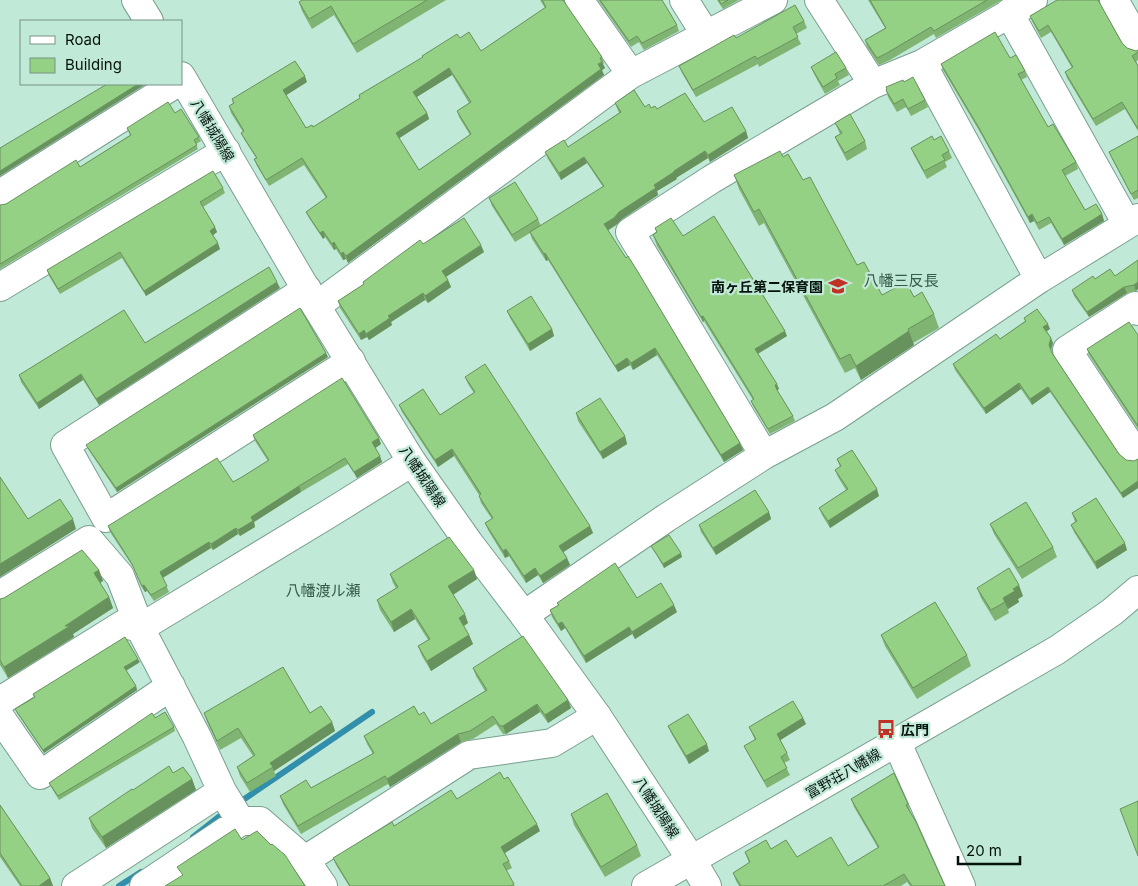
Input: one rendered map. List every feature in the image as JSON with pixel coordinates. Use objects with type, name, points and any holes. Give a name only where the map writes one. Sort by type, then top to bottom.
[{"type":"street","points":[[136,0],[148,20]]},
{"type":"street","points":[[579,0],[631,74]]},
{"type":"street","points":[[684,0],[706,35]]},
{"type":"street","points":[[351,361],[106,518],[65,445],[311,298],[631,74],[773,0]]},
{"type":"street","points":[[819,0],[874,84]]},
{"type":"street","points":[[764,454],[630,232],[712,179],[874,84],[922,64],[1033,0]]},
{"type":"street","points":[[1114,0],[1138,42]]},
{"type":"street","points":[[524,615],[764,454],[835,416],[1039,279],[1132,221],[1009,13]]},
{"type":"street","points":[[922,64],[1039,279]]},
{"type":"street","name":"八幡城陽線","points":[[182,83],[226,151],[311,298],[412,462],[469,543],[597,716],[707,886]]},
{"type":"street","points":[[0,194],[172,85]]},
{"type":"street","points":[[0,287],[226,151]]},
{"type":"street","points":[[1138,311],[1135,306],[1067,350],[1134,450],[1138,448]]},
{"type":"street","points":[[0,701],[124,624],[140,628],[330,514],[412,462]]},
{"type":"street","points":[[0,595],[89,540],[120,576],[140,628],[233,808],[260,821],[306,860],[323,886]]},
{"type":"street","name":"富野荘八幡線","points":[[646,886],[1056,650],[1112,612],[1138,590]]},
{"type":"street","points":[[0,717],[40,775],[171,686]]},
{"type":"street","points":[[306,860],[469,755],[552,743],[597,716]]},
{"type":"street","points":[[897,743],[961,886]]},
{"type":"street","points":[[76,886],[233,808]]},
{"type":"street","points":[[144,886],[233,808]]},
{"type":"building","points":[[302,0],[427,0],[353,44],[331,6],[309,19],[299,2]]},
{"type":"building","points":[[542,0],[563,0],[602,57],[600,58],[602,62],[598,64],[601,69],[346,256],[343,252],[341,254],[334,242],[332,244],[323,231],[320,233],[306,212],[327,197],[302,158],[266,180],[254,159],[257,158],[241,133],[244,131],[229,106],[234,103],[232,99],[295,61],[305,76],[283,90],[306,128],[312,125],[313,127],[360,98],[359,95],[423,57],[457,34],[460,38],[469,32],[481,51],[546,7]],"holes":[[[449,68],[471,102],[457,111],[471,134],[419,170],[396,133],[427,113],[413,92]]]},
{"type":"building","points":[[600,0],[662,0],[677,25],[642,43],[637,36],[629,41]]},
{"type":"building","points":[[719,0],[728,0],[721,4]]},
{"type":"building","points":[[870,0],[987,0],[934,31],[931,27],[877,58],[865,40],[886,28]]},
{"type":"building","points":[[1057,0],[1098,0],[1122,43],[1127,48],[1138,50],[1132,56],[1138,66],[1138,129],[1122,102],[1093,119],[1065,72],[1073,67],[1048,25],[1039,31],[1030,16]]},
{"type":"building","points":[[795,5],[804,21],[793,27],[798,37],[757,59],[755,56],[693,90],[679,66],[734,35],[736,38]]},
{"type":"building","points":[[995,32],[1010,58],[1016,55],[1025,71],[1018,74],[1048,127],[1053,124],[1076,162],[1062,170],[1085,210],[1096,204],[1102,214],[1062,239],[1049,217],[1037,223],[1032,214],[1028,217],[941,64]]},
{"type":"building","points":[[836,52],[846,68],[835,74],[837,78],[823,87],[811,67]]},
{"type":"building","points":[[913,77],[925,100],[908,109],[903,99],[894,104],[886,87],[903,80],[904,82]]},
{"type":"building","points":[[105,85],[136,85],[0,171],[0,148]]},
{"type":"building","points":[[634,90],[645,107],[649,104],[651,108],[655,106],[657,109],[685,93],[704,122],[732,107],[746,131],[708,155],[705,151],[674,171],[654,185],[656,188],[604,224],[626,258],[628,256],[638,272],[740,443],[721,455],[655,348],[631,363],[627,358],[615,366],[530,232],[604,186],[584,157],[559,173],[545,152],[564,140],[568,147],[621,112],[615,103]]},
{"type":"building","points":[[168,102],[175,113],[181,109],[199,137],[194,140],[197,145],[0,264],[0,205],[6,204],[76,160],[80,167],[131,135],[127,128]]},
{"type":"building","points":[[850,114],[865,141],[845,153],[835,137],[842,133],[835,123]]},
{"type":"building","points":[[932,136],[934,140],[941,136],[949,151],[942,155],[945,160],[924,171],[911,148]]},
{"type":"building","points":[[1138,136],[1138,190],[1131,194],[1109,152]]},
{"type":"building","points":[[780,151],[783,157],[788,154],[803,180],[810,177],[857,265],[864,262],[882,295],[906,282],[914,297],[922,292],[934,314],[908,329],[909,331],[856,366],[850,354],[840,359],[759,209],[754,212],[734,175]]},
{"type":"building","points":[[213,171],[223,188],[200,202],[215,227],[210,231],[218,243],[144,291],[120,252],[58,289],[47,270]]},
{"type":"building","points":[[515,182],[538,219],[512,235],[489,198]]},
{"type":"building","points":[[714,216],[785,331],[755,349],[777,384],[775,385],[777,390],[793,416],[768,429],[751,401],[754,399],[703,316],[701,317],[653,235],[657,232],[655,228],[671,218],[683,236]]},
{"type":"building","points":[[464,218],[481,245],[442,271],[448,280],[425,296],[423,293],[388,316],[390,318],[366,334],[364,330],[359,334],[338,301],[364,284],[363,282],[420,240],[423,244]]},
{"type":"building","points":[[1138,260],[1138,282],[1124,287],[1087,312],[1072,290],[1093,276],[1095,279],[1110,269],[1115,276]]},
{"type":"building","points":[[269,267],[277,282],[96,399],[81,374],[37,403],[19,375],[124,310],[145,343]]},
{"type":"building","points":[[531,296],[552,329],[528,344],[507,311]]},
{"type":"building","points":[[300,308],[326,353],[116,488],[86,445]]},
{"type":"building","points":[[1037,309],[1048,324],[1043,327],[1051,338],[1049,345],[1052,353],[1119,454],[1126,460],[1134,461],[1138,459],[1138,481],[1121,493],[1048,387],[1030,399],[1019,383],[984,408],[953,364],[996,334],[1000,339],[1026,321],[1024,318]]},
{"type":"building","points":[[1129,322],[1138,335],[1138,426],[1087,349]]},
{"type":"building","points":[[485,364],[590,526],[559,546],[567,558],[540,576],[535,568],[524,576],[506,549],[503,551],[485,523],[493,518],[479,496],[481,494],[452,449],[435,460],[399,405],[423,389],[440,415],[475,392],[465,377]]},
{"type":"building","points":[[342,378],[379,438],[372,442],[380,456],[354,472],[345,458],[251,517],[253,521],[238,530],[236,528],[211,544],[209,542],[160,572],[167,586],[151,595],[144,585],[142,586],[132,564],[108,526],[217,458],[233,482],[269,460],[253,435]]},
{"type":"building","points":[[600,398],[625,436],[600,452],[576,413]]},
{"type":"building","points":[[852,450],[877,489],[828,521],[819,508],[848,489],[835,470],[841,466],[837,459]]},
{"type":"building","points":[[0,477],[28,519],[60,499],[73,519],[0,564]]},
{"type":"building","points":[[755,490],[769,512],[713,548],[699,525]]},
{"type":"building","points":[[1096,498],[1125,543],[1095,562],[1071,525],[1077,521],[1072,513]]},
{"type":"building","points":[[1026,502],[1053,547],[1018,568],[990,524]]},
{"type":"building","points":[[669,535],[681,553],[663,564],[651,546]]},
{"type":"building","points":[[449,537],[474,570],[448,586],[465,614],[459,618],[469,635],[427,661],[418,646],[430,639],[411,609],[391,622],[377,600],[398,587],[390,574]]},
{"type":"building","points":[[82,550],[99,570],[94,573],[109,597],[65,626],[70,626],[4,667],[0,660],[0,599]]},
{"type":"building","points":[[615,563],[637,598],[661,583],[674,605],[632,632],[629,627],[584,656],[562,622],[558,624],[550,610],[559,605],[557,603]]},
{"type":"building","points":[[1009,568],[1019,585],[1013,589],[1015,591],[1003,598],[1005,602],[991,610],[977,588]]},
{"type":"building","points":[[935,602],[967,655],[913,688],[881,635]]},
{"type":"building","points":[[523,636],[568,700],[545,715],[537,704],[503,726],[500,726],[493,716],[470,731],[458,734],[387,779],[385,776],[298,826],[280,796],[306,780],[311,788],[374,753],[364,736],[414,706],[419,715],[424,712],[431,724],[487,690],[473,668]]},
{"type":"building","points":[[125,637],[138,659],[124,667],[136,686],[43,750],[15,709],[35,697],[33,694]]},
{"type":"building","points":[[283,667],[310,713],[321,706],[332,722],[270,763],[273,767],[247,783],[237,767],[255,755],[238,728],[217,741],[204,713]]},
{"type":"building","points":[[793,701],[803,718],[777,734],[787,753],[781,757],[787,768],[764,781],[744,746],[756,739],[749,727]]},
{"type":"building","points":[[165,712],[174,727],[58,796],[49,783],[152,713],[155,718]]},
{"type":"building","points":[[688,714],[707,744],[686,756],[668,726]]},
{"type":"building","points":[[169,766],[173,773],[183,767],[192,779],[102,837],[89,818]]},
{"type":"building","points":[[500,772],[504,779],[508,777],[537,824],[501,847],[509,861],[503,864],[514,884],[511,886],[350,886],[333,858],[392,822],[394,826],[451,790],[457,799]]},
{"type":"building","points":[[894,773],[908,804],[906,805],[916,822],[945,886],[912,886],[904,874],[883,886],[741,886],[733,873],[750,862],[745,852],[766,840],[771,849],[786,840],[797,857],[831,837],[848,866],[879,847],[851,799]]},
{"type":"building","points":[[607,793],[637,845],[601,867],[571,814]]},
{"type":"building","points":[[1138,801],[1138,856],[1120,809]]},
{"type":"building","points":[[0,805],[50,878],[39,886],[22,886],[0,853]]},
{"type":"building","points":[[235,829],[242,840],[257,831],[271,845],[285,855],[305,886],[165,886],[183,875],[177,867]]},
{"type":"waterway","points":[[237,804],[372,712]]},
{"type":"waterway","points":[[193,837],[226,811]]},
{"type":"waterway","points":[[119,886],[141,872]]},
{"type":"place","name":"南ヶ丘第二保育園","points":[[838,286]]},
{"type":"place","name":"広門","points":[[886,729]]},
{"type":"district","name":"八幡三反長","points":[[901,280]]},
{"type":"district","name":"八幡渡ル瀬","points":[[323,590]]}]
